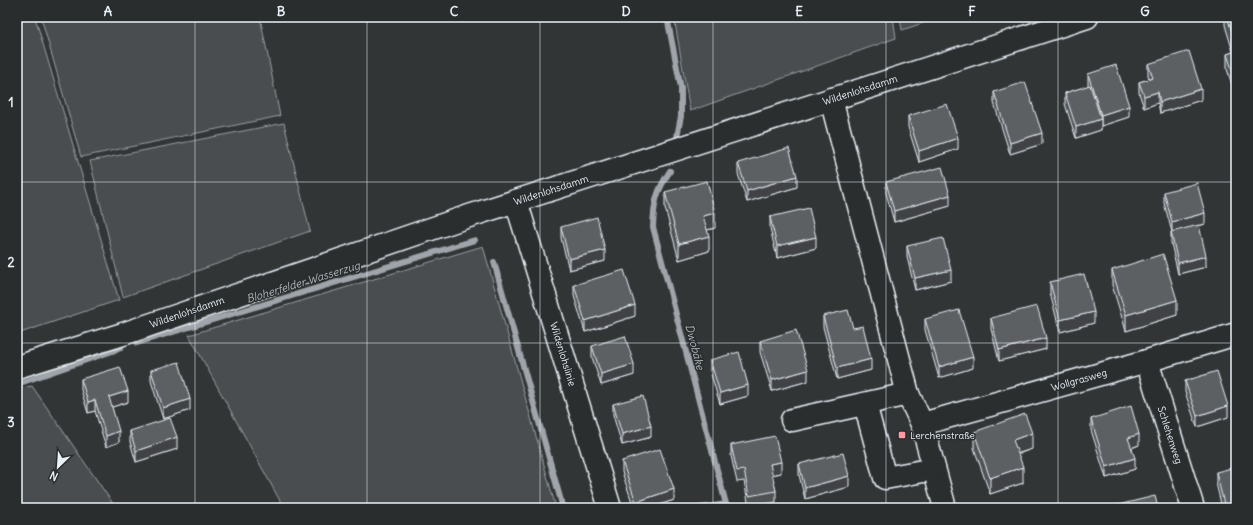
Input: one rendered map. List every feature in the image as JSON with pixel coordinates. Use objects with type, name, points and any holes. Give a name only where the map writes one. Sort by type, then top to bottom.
[{"type":"street","name":"Wildenlohsdamm","points":[[17,368],[131,332],[516,201],[1087,17]]},
{"type":"street","points":[[831,99],[908,394],[922,424],[946,508]]},
{"type":"street","name":"Wildenlohslinie","points":[[516,201],[610,508]]},
{"type":"street","name":"Wollgrasweg","points":[[922,424],[1147,361],[1236,334]]},
{"type":"street","name":"Schlehenweg","points":[[1147,361],[1193,508]]},
{"type":"street","points":[[792,420],[908,394]]},
{"type":"street","points":[[865,404],[885,478],[934,468]]},
{"type":"shaded area","points":[[25,17],[35,17],[119,300],[17,334],[17,20]]},
{"type":"shaded area","points":[[41,17],[260,17],[280,116],[81,157]]},
{"type":"shaded area","points":[[674,17],[893,17],[896,38],[690,111]]},
{"type":"shaded area","points":[[900,17],[941,17],[902,30]]},
{"type":"shaded area","points":[[284,123],[310,231],[123,297],[90,161]]},
{"type":"shaded area","points":[[483,246],[556,508],[284,508],[189,335]]},
{"type":"shaded area","points":[[32,386],[116,508],[17,508],[17,389]]},
{"type":"building","points":[[1227,17],[1236,17],[1236,44]]},
{"type":"building","points":[[1189,51],[1201,89],[1160,102],[1158,92],[1144,96],[1139,82],[1153,78],[1148,64]]},
{"type":"building","points":[[1236,51],[1236,82],[1227,54]]},
{"type":"building","points":[[1116,65],[1129,106],[1101,115],[1088,74]]},
{"type":"building","points":[[1025,82],[1042,133],[1010,143],[994,92]]},
{"type":"building","points":[[1090,85],[1101,119],[1076,127],[1065,93]]},
{"type":"building","points":[[947,104],[958,138],[919,151],[908,116]]},
{"type":"building","points":[[789,148],[797,176],[747,191],[738,163]]},
{"type":"building","points":[[942,167],[950,195],[894,211],[886,182]]},
{"type":"building","points":[[707,181],[715,213],[703,216],[709,236],[679,244],[665,192]]},
{"type":"building","points":[[1197,183],[1205,213],[1172,222],[1164,192]]},
{"type":"building","points":[[809,208],[816,237],[777,246],[770,217]]},
{"type":"building","points":[[597,217],[605,250],[569,259],[561,227]]},
{"type":"building","points":[[1199,225],[1206,256],[1178,263],[1171,232]]},
{"type":"building","points":[[943,238],[951,270],[915,278],[907,246]]},
{"type":"building","points":[[1163,254],[1177,300],[1126,315],[1112,270]]},
{"type":"building","points":[[624,270],[635,305],[585,321],[574,285]]},
{"type":"building","points":[[1084,274],[1094,312],[1060,320],[1050,282]]},
{"type":"building","points":[[1037,306],[1046,338],[999,350],[991,318]]},
{"type":"building","points":[[848,310],[853,328],[863,326],[871,359],[837,368],[823,316]]},
{"type":"building","points":[[959,310],[973,357],[939,367],[925,319]]},
{"type":"building","points":[[796,330],[808,370],[772,380],[760,341]]},
{"type":"building","points":[[625,336],[634,364],[601,374],[592,346]]},
{"type":"building","points":[[739,352],[748,385],[720,393],[710,360]]},
{"type":"building","points":[[179,362],[190,399],[163,408],[151,370]]},
{"type":"building","points":[[120,367],[128,391],[109,397],[119,431],[106,436],[95,400],[88,402],[81,379]]},
{"type":"building","points":[[1217,371],[1228,406],[1197,416],[1185,381]]},
{"type":"building","points":[[643,396],[651,426],[622,434],[613,404]]},
{"type":"building","points":[[1131,406],[1139,434],[1128,438],[1135,458],[1106,467],[1091,419]]},
{"type":"building","points":[[1025,414],[1032,433],[1013,440],[1023,467],[990,478],[974,432]]},
{"type":"building","points":[[170,418],[177,437],[136,451],[130,431]]},
{"type":"building","points":[[775,436],[781,462],[770,464],[776,491],[749,496],[744,470],[737,471],[731,445]]},
{"type":"building","points":[[660,449],[674,489],[636,502],[622,461]]},
{"type":"building","points":[[843,453],[849,476],[805,488],[799,464]]},
{"type":"building","points":[[1236,467],[1236,508],[1225,508],[1216,472]]},
{"type":"building","points":[[1155,496],[1158,508],[1118,508],[1118,505]]},
{"type":"waterway","name":"Dwobäke","points":[[667,17],[681,88],[681,116],[676,142]]},
{"type":"waterway","name":"Dwobäke","points":[[670,171],[659,191],[654,211],[653,227],[726,504],[700,508]]},
{"type":"waterway","name":"Bloherfelder Wasserzug","points":[[137,343],[475,240]]},
{"type":"waterway","points":[[494,262],[563,508]]},
{"type":"waterway","name":"Bloherfelder Wasserzug","points":[[17,384],[121,348]]},
{"type":"place","name":"Lerchenstraße","points":[[902,435]]}]
